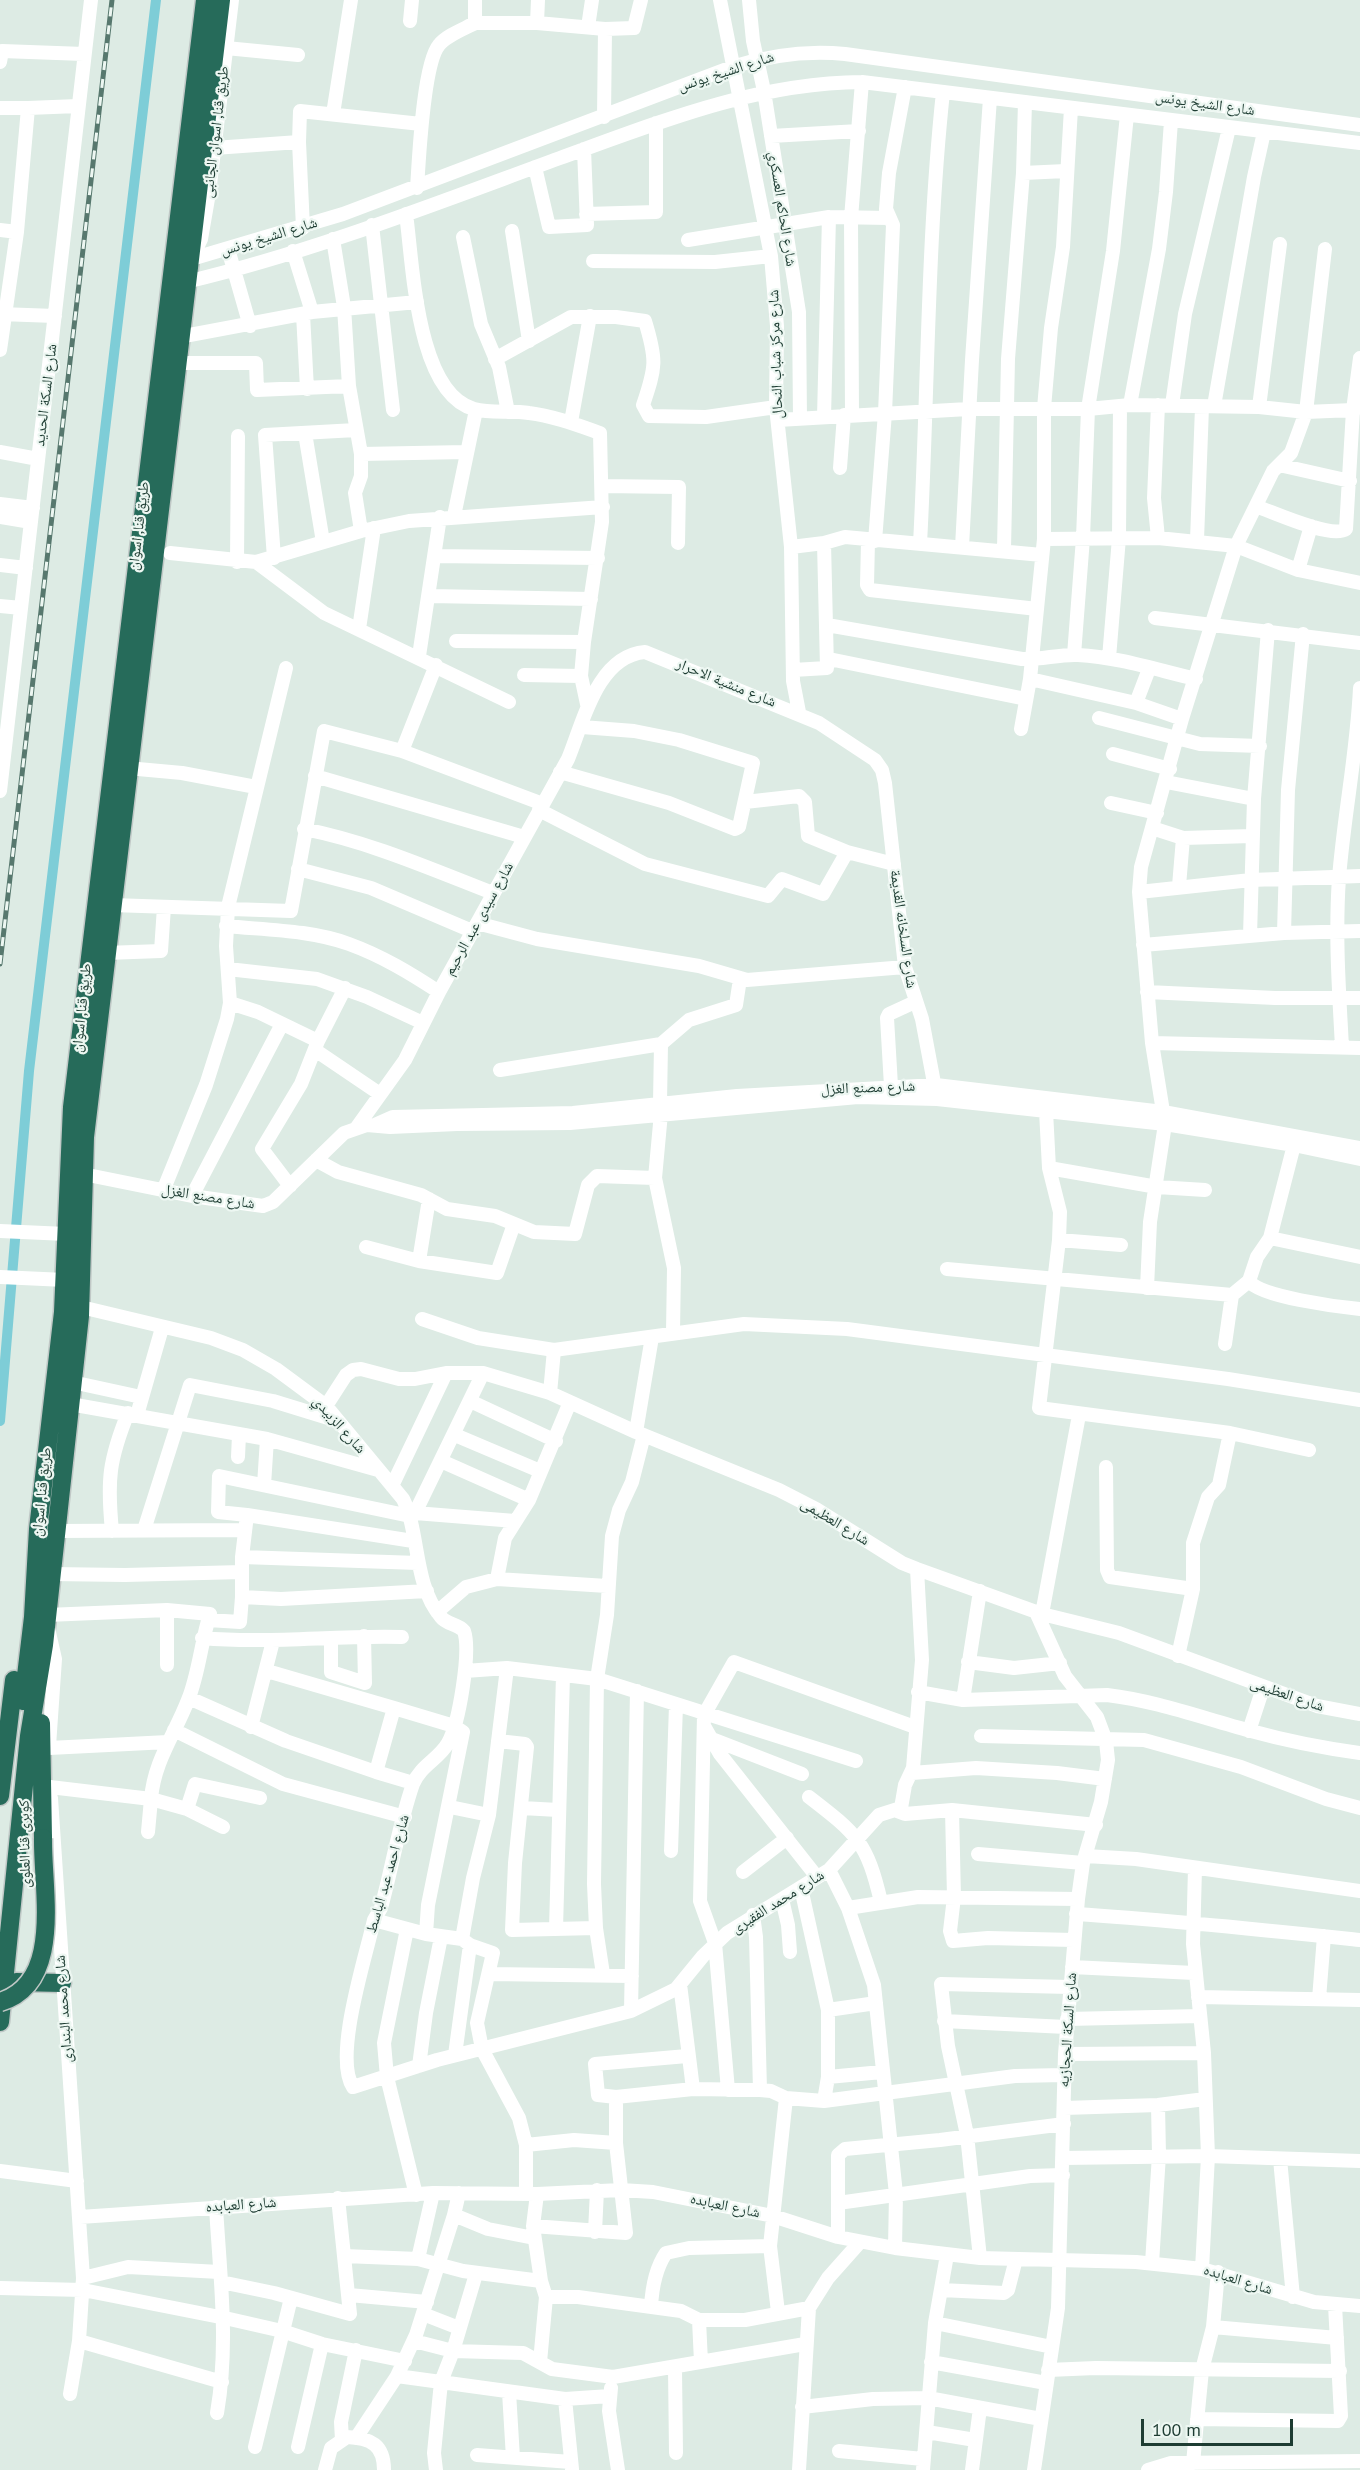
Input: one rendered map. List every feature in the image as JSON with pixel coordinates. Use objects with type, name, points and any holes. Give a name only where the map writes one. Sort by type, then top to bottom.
[{"type":"highway","name":"طريق قنا, اسوان","points":[[0,1899],[42,1619],[51,1574],[81,1307],[83,1174],[205,0]]},
{"type":"highway","name":"طريق قنا, اسوان","points":[[168,367],[179,338],[220,0]]},
{"type":"highway","name":"طريق قنا, اسوان","points":[[0,2011],[31,1722],[41,1666],[42,1619],[38,1529],[65,1280],[72,1107],[164,403]]},
{"type":"highway","name":"كوبرى قنا العلوى","points":[[0,1796],[19,1638],[26,1623],[42,1619]]},
{"type":"highway","name":"كوبرى قنا العلوى","points":[[0,2011],[24,1988],[38,1969],[43,1957],[46,1936],[41,1666]]},
{"type":"highway","points":[[2,1981],[62,1983]]},
{"type":"street","name":"شارع السكة الحديد","points":[[0,791],[91,0]]},
{"type":"street","name":"طريق قنا, اسوان الجانبى","points":[[188,260],[201,239],[232,0]]},
{"type":"street","points":[[333,114],[351,0]]},
{"type":"street","points":[[410,21],[412,0]]},
{"type":"street","points":[[475,0],[475,23]]},
{"type":"street","points":[[537,23],[538,0]]},
{"type":"street","points":[[588,27],[592,0]]},
{"type":"street","points":[[417,188],[421,124],[438,45],[475,23],[537,23],[605,29],[634,28],[641,0]]},
{"type":"street","name":"شارع مركز شباب النحال","points":[[720,0],[771,256],[777,326],[777,414],[791,547],[793,670],[799,712]]},
{"type":"street","name":"شارع الحاكم العسكري","points":[[749,0],[799,312],[800,419]]},
{"type":"street","points":[[604,117],[605,29]]},
{"type":"street","points":[[226,48],[298,55]]},
{"type":"street","points":[[0,62],[2,51],[84,54]]},
{"type":"street","name":"شارع الشيخ يونس","points":[[188,260],[303,228],[417,188],[732,67],[757,59],[797,52],[845,54],[1360,125]]},
{"type":"street","points":[[840,468],[848,415],[851,218],[862,82]]},
{"type":"street","name":"شارع الشيخ يونس","points":[[186,282],[333,239],[656,123],[739,97],[808,84],[862,82],[1360,144]]},
{"type":"street","points":[[905,87],[889,173],[886,210],[893,225],[885,412],[867,585],[870,590],[1037,609]]},
{"type":"street","points":[[920,544],[935,168],[944,92]]},
{"type":"street","points":[[962,547],[968,409],[990,98]]},
{"type":"street","points":[[1004,549],[1008,359],[1023,173],[1025,102]]},
{"type":"street","points":[[0,108],[78,106]]},
{"type":"street","points":[[0,350],[6,262],[17,232],[28,108]]},
{"type":"street","points":[[1021,729],[1030,679],[1044,539],[1044,408],[1051,328],[1063,247],[1071,108]]},
{"type":"street","points":[[1247,130],[1251,110]]},
{"type":"street","points":[[303,228],[300,111],[421,124]]},
{"type":"street","points":[[1074,655],[1083,538],[1088,409],[1113,251],[1127,115]]},
{"type":"street","points":[[1109,658],[1119,538],[1125,406],[1159,249],[1171,121]]},
{"type":"street","points":[[586,214],[656,212],[656,123]]},
{"type":"street","points":[[1158,538],[1154,498],[1165,405],[1229,128]]},
{"type":"street","points":[[771,136],[859,130]]},
{"type":"street","points":[[1197,540],[1208,407],[1264,132]]},
{"type":"street","points":[[214,148],[299,142]]},
{"type":"street","points":[[536,167],[549,227],[587,225],[584,149]]},
{"type":"street","points":[[1023,173],[1066,171]]},
{"type":"street","points":[[406,213],[424,339],[436,371],[451,396],[458,403],[476,410],[528,412],[571,422],[600,433],[603,507],[581,676],[587,704]]},
{"type":"street","points":[[688,240],[829,217],[890,218]]},
{"type":"street","points":[[824,417],[829,217]]},
{"type":"street","points":[[372,225],[393,410]]},
{"type":"street","points":[[0,230],[17,232]]},
{"type":"street","points":[[512,231],[529,341]]},
{"type":"street","points":[[463,237],[481,324],[495,359],[508,412]]},
{"type":"street","points":[[333,239],[344,308],[350,386],[361,454],[361,476],[355,493],[368,529],[358,629]]},
{"type":"street","points":[[1259,407],[1280,244]]},
{"type":"street","points":[[228,249],[250,326]]},
{"type":"street","points":[[1147,1288],[1150,1222],[1157,1187],[1164,1118],[1146,992],[1139,892],[1141,867],[1182,719],[1197,679],[1236,546],[1279,465],[1291,453],[1306,412],[1325,249]]},
{"type":"street","points":[[293,251],[307,313],[307,389]]},
{"type":"street","points":[[593,261],[715,262],[771,256]]},
{"type":"street","points":[[179,338],[250,326],[307,313],[417,302]]},
{"type":"street","points":[[3,314],[55,316]]},
{"type":"street","points":[[571,422],[590,316]]},
{"type":"street","points":[[495,359],[571,317],[590,316],[645,321],[655,354],[655,366],[643,405],[649,416],[706,417],[777,414],[800,419],[885,412],[1008,408],[1088,409],[1165,405],[1259,407],[1306,412],[1357,408]]},
{"type":"street","points":[[1258,507],[1311,526],[1341,532],[1346,530],[1360,358]]},
{"type":"street","points":[[168,367],[254,362],[258,366],[258,390],[350,386]]},
{"type":"street","points":[[419,656],[435,556],[476,410]]},
{"type":"street","points":[[274,558],[264,435],[356,430]]},
{"type":"street","points":[[305,433],[323,542]]},
{"type":"street","points":[[237,562],[238,436]]},
{"type":"street","points":[[0,452],[38,459]]},
{"type":"street","points":[[361,454],[466,452]]},
{"type":"street","points":[[1279,465],[1350,481]]},
{"type":"street","points":[[602,486],[679,487],[678,543]]},
{"type":"street","points":[[0,504],[33,508]]},
{"type":"street","points":[[170,553],[237,562],[256,562],[368,529],[447,517],[603,507]]},
{"type":"street","points":[[0,517],[31,522]]},
{"type":"street","points":[[1298,570],[1311,526]]},
{"type":"street","points":[[791,547],[824,543],[845,537],[872,541],[1004,549],[1042,555]]},
{"type":"street","points":[[1044,539],[1197,540],[1236,546],[1298,570],[1360,583]]},
{"type":"street","points":[[793,670],[827,669],[829,659],[824,543]]},
{"type":"street","points":[[435,556],[598,558]]},
{"type":"street","points":[[256,562],[324,612],[419,656],[509,702]]},
{"type":"street","points":[[0,565],[26,568]]},
{"type":"street","points":[[430,596],[591,599]]},
{"type":"street","points":[[0,606],[21,608]]},
{"type":"street","points":[[1155,618],[1303,634],[1360,643]]},
{"type":"street","points":[[827,625],[1031,660],[1074,655],[1109,658],[1197,679]]},
{"type":"street","points":[[1250,936],[1254,799],[1268,630]]},
{"type":"street","points":[[1284,933],[1288,790],[1303,634]]},
{"type":"street","points":[[456,641],[584,642]]},
{"type":"street","name":"شارع منشية الاحرار","points":[[587,704],[595,689],[618,665],[631,656],[645,652],[799,712],[879,765]]},
{"type":"street","points":[[829,659],[1026,699]]},
{"type":"street","points":[[402,751],[436,665]]},
{"type":"street","points":[[163,1191],[206,1085],[230,1003],[226,926],[228,907],[286,668]]},
{"type":"street","points":[[1136,703],[1149,669]]},
{"type":"street","points":[[524,675],[581,676]]},
{"type":"street","points":[[1030,679],[1136,703],[1182,719]]},
{"type":"street","points":[[1342,1047],[1337,932],[1346,825],[1357,763],[1360,688]]},
{"type":"street","name":"شارع سيدى عبد الرحيم","points":[[357,1127],[405,1060],[439,992],[561,772],[582,727],[587,704]]},
{"type":"street","points":[[1099,718],[1213,746],[1260,746]]},
{"type":"street","points":[[561,772],[669,803],[735,829],[739,828],[753,763],[680,740],[634,731],[582,727]]},
{"type":"street","points":[[112,905],[228,907],[291,911],[304,829],[324,731],[402,751],[541,807],[645,864],[768,896],[782,879],[823,894],[847,852]]},
{"type":"street","points":[[1113,754],[1168,775],[1254,799]]},
{"type":"street","name":"شارع السلخانه القديمة","points":[[879,765],[894,864],[905,967],[922,1019],[936,1092]]},
{"type":"street","points":[[127,768],[183,773],[256,787]]},
{"type":"street","points":[[315,776],[524,837]]},
{"type":"street","points":[[745,802],[803,798],[807,834],[847,852],[894,864]]},
{"type":"street","points":[[1111,803],[1157,813]]},
{"type":"street","points":[[1346,825],[1360,824]]},
{"type":"street","points":[[1152,828],[1183,838],[1252,836]]},
{"type":"street","points":[[304,829],[343,837],[493,893]]},
{"type":"street","points":[[1179,886],[1183,838]]},
{"type":"street","points":[[298,869],[370,888],[475,927],[692,964],[740,979],[777,979],[905,967]]},
{"type":"street","points":[[1139,892],[1251,880],[1360,876]]},
{"type":"street","points":[[106,953],[161,951],[164,907]]},
{"type":"street","points":[[226,926],[318,936],[348,943],[383,958],[439,992]]},
{"type":"street","points":[[1143,945],[1284,933],[1360,931]]},
{"type":"street","points":[[228,969],[286,974],[345,988],[423,1023]]},
{"type":"street","points":[[500,1070],[661,1044],[689,1020],[736,1005],[740,979]]},
{"type":"street","points":[[290,1186],[262,1149],[297,1091],[345,988]]},
{"type":"street","points":[[1146,992],[1360,998]]},
{"type":"street","points":[[891,1086],[887,1018],[889,1014],[915,1002]]},
{"type":"street","points":[[230,1003],[282,1024],[317,1045],[380,1095]]},
{"type":"street","points":[[192,1196],[282,1024]]},
{"type":"street","points":[[1152,1043],[1360,1048]]},
{"type":"street","points":[[661,1044],[661,1108],[655,1178],[674,1268],[672,1332]]},
{"type":"street","name":"شارع مصنع الغزل","points":[[661,1108],[891,1086],[1164,1118],[1360,1148]]},
{"type":"street","name":"شارع مصنع الغزل","points":[[83,1174],[163,1191],[262,1206],[273,1202],[344,1133],[357,1127],[375,1125],[393,1117],[573,1113],[936,1092],[1046,1111],[1164,1118],[1360,1160]]},
{"type":"street","points":[[1046,1111],[1049,1168],[1060,1212],[1055,1278],[1039,1408],[1230,1433],[1309,1450]]},
{"type":"street","points":[[1225,1344],[1232,1295],[1249,1281],[1257,1257],[1270,1238],[1294,1145]]},
{"type":"street","points":[[316,1160],[338,1172],[390,1185],[429,1199],[447,1209],[495,1216],[534,1232],[574,1234],[588,1185],[597,1176],[605,1174],[655,1178]]},
{"type":"street","points":[[1049,1168],[1157,1187],[1205,1190]]},
{"type":"street","points":[[419,1261],[429,1199]]},
{"type":"street","points":[[366,1247],[419,1261],[497,1273],[514,1224]]},
{"type":"street","points":[[0,1231],[66,1234]]},
{"type":"street","points":[[1270,1238],[1360,1257]]},
{"type":"street","points":[[1059,1240],[1121,1245]]},
{"type":"street","points":[[947,1269],[1232,1295]]},
{"type":"street","points":[[0,1277],[65,1280]]},
{"type":"street","points":[[1249,1281],[1255,1287],[1293,1299],[1360,1309]]},
{"type":"street","name":"شارع الزبيدي","points":[[81,1307],[211,1338],[243,1350],[294,1380],[326,1406],[403,1499],[413,1515],[413,1540],[427,1591],[437,1612],[445,1622],[464,1631],[465,1671]]},
{"type":"street","points":[[422,1319],[478,1338],[554,1350],[652,1337],[672,1332],[744,1324],[786,1324],[847,1329],[1228,1379],[1360,1400]]},
{"type":"street","points":[[112,1531],[108,1476],[116,1443],[141,1397],[162,1328]]},
{"type":"street","points":[[603,1974],[596,1928],[593,1838],[597,1679],[607,1615],[607,1586],[612,1536],[619,1510],[632,1482],[652,1337]]},
{"type":"street","points":[[550,1393],[554,1350]]},
{"type":"street","name":"شارع العظيمى","points":[[326,1406],[341,1381],[353,1370],[361,1369],[399,1379],[415,1379],[446,1373],[483,1373],[550,1393],[640,1434],[778,1490],[825,1514],[902,1563],[917,1569],[1039,1613],[1119,1633],[1317,1706],[1360,1714]]},
{"type":"street","points":[[392,1486],[446,1373]]},
{"type":"street","points":[[413,1515],[455,1435],[483,1373]]},
{"type":"street","points":[[72,1382],[141,1397]]},
{"type":"street","points":[[144,1530],[189,1387],[193,1384],[273,1401],[338,1421]]},
{"type":"street","points":[[470,1401],[556,1441]]},
{"type":"street","points":[[497,1579],[505,1538],[529,1500],[540,1471],[556,1441],[570,1402]]},
{"type":"street","points":[[70,1404],[267,1439],[379,1470]]},
{"type":"street","points":[[1039,1613],[1079,1415]]},
{"type":"street","points":[[1178,1656],[1193,1589],[1193,1543],[1208,1497],[1219,1485],[1230,1433]]},
{"type":"street","points":[[238,1435],[238,1457]]},
{"type":"street","points":[[455,1435],[540,1471]]},
{"type":"street","points":[[264,1485],[267,1439]]},
{"type":"street","points":[[441,1461],[529,1500]]},
{"type":"street","points":[[1106,1467],[1107,1570],[1110,1577],[1193,1589]]},
{"type":"street","points":[[413,1540],[218,1512],[219,1476],[413,1515],[516,1521]]},
{"type":"street","points":[[208,1620],[240,1622],[243,1598],[242,1557],[247,1515]]},
{"type":"street","points":[[56,1531],[244,1530]]},
{"type":"street","points":[[242,1557],[418,1563]]},
{"type":"street","points":[[917,1569],[922,1648],[912,1773],[905,1785],[903,1804],[897,1811],[905,1814],[952,1810],[1096,1825]]},
{"type":"street","points":[[51,1574],[242,1572]]},
{"type":"street","points":[[437,1612],[466,1587],[497,1579],[607,1586]]},
{"type":"street","points":[[243,1598],[281,1599],[427,1591]]},
{"type":"street","points":[[963,1700],[980,1591]]},
{"type":"street","points":[[166,1610],[167,1665]]},
{"type":"street","points":[[42,1619],[166,1610],[209,1612],[189,1698],[155,1768],[148,1832]]},
{"type":"street","name":"شارع السكة الحجازيه","points":[[1034,2470],[1052,2347],[1061,2260],[1064,2075],[1077,1906],[1085,1860],[1096,1825],[1106,1779],[1106,1741],[1097,1717],[1081,1698],[1060,1663],[1039,1613]]},
{"type":"street","name":"شارع محمد البندارى","points":[[42,1619],[55,1659],[49,1748],[50,1787],[83,2284],[79,2341],[70,2394]]},
{"type":"street","points":[[202,1638],[273,1641],[364,1636],[402,1637]]},
{"type":"street","points":[[332,1639],[331,1672],[365,1683],[364,1636]]},
{"type":"street","points":[[251,1727],[273,1641]]},
{"type":"street","points":[[728,2090],[716,1943],[699,1901],[704,1720],[734,1662],[915,1727]]},
{"type":"street","points":[[968,1662],[1014,1668],[1060,1663]]},
{"type":"street","points":[[465,1671],[507,1668],[597,1679],[676,1705],[704,1720],[856,1761]]},
{"type":"street","points":[[455,2055],[473,1878],[489,1815],[507,1668]]},
{"type":"street","points":[[267,1671],[454,1726],[464,1735],[428,1905],[426,1934]]},
{"type":"street","name":"شارع احمد عبد الباسط","points":[[355,2088],[350,2084],[347,2046],[374,1920],[381,1908],[413,1783],[428,1762],[446,1746],[454,1726],[465,1671]]},
{"type":"street","points":[[556,1929],[563,1675]]},
{"type":"street","points":[[1249,1731],[1263,1688]]},
{"type":"street","points":[[631,2011],[637,1691]]},
{"type":"street","points":[[918,1692],[963,1700],[1081,1698],[1107,1695],[1144,1700],[1249,1731],[1360,1753]]},
{"type":"street","points":[[189,1698],[251,1727],[413,1783]]},
{"type":"street","points":[[671,1851],[676,1705]]},
{"type":"street","points":[[376,1772],[394,1708]]},
{"type":"street","points":[[704,1720],[720,1754],[817,1877]]},
{"type":"street","points":[[49,1748],[171,1736],[283,1784],[405,1817]]},
{"type":"street","points":[[981,1736],[1106,1741],[1130,1738],[1171,1746],[1241,1767],[1326,1799],[1360,1808]]},
{"type":"street","points":[[712,1739],[802,1774]]},
{"type":"street","points":[[498,1741],[525,1744],[527,1747],[512,1928],[520,1932],[596,1928]]},
{"type":"street","points":[[912,1773],[976,1768],[1057,1773],[1106,1779]]},
{"type":"street","points":[[187,1809],[194,1785],[198,1783],[260,1798]]},
{"type":"street","points":[[50,1787],[151,1799],[187,1809],[223,1827]]},
{"type":"street","points":[[809,1797],[844,1825],[858,1841],[873,1867],[882,1902]]},
{"type":"street","points":[[450,1807],[489,1815]]},
{"type":"street","points":[[522,1808],[558,1810]]},
{"type":"street","points":[[952,1810],[954,1897],[950,1931],[953,1941],[988,1938],[1074,1940]]},
{"type":"street","name":"شارع محمد الفقيرى","points":[[355,2088],[455,2055],[631,2011],[661,1998],[680,1984],[716,1943],[753,1915],[830,1870],[882,1813],[897,1811]]},
{"type":"street","points":[[743,1872],[787,1838]]},
{"type":"street","points":[[978,1854],[1085,1860],[1136,1859],[1360,1891]]},
{"type":"street","points":[[1195,1868],[1192,1921],[1194,1973],[1204,2053],[1208,2156],[1202,2269]]},
{"type":"street","points":[[830,1870],[848,1908],[874,1985],[896,2194],[895,2248]]},
{"type":"street","points":[[801,1888],[828,2010],[828,2077],[824,2101]]},
{"type":"street","points":[[848,1908],[918,1897],[954,1897],[1077,1906],[1226,1927],[1360,1940]]},
{"type":"street","points":[[782,1899],[788,1925],[790,1952]]},
{"type":"street","points":[[753,1915],[756,1937],[760,2090]]},
{"type":"street","points":[[374,1920],[466,1942],[493,1953],[490,1974],[478,2010],[477,2023],[482,2049],[519,2118],[526,2145],[532,2194],[533,2232],[546,2297],[540,2362]]},
{"type":"street","points":[[407,1929],[384,2043],[387,2077],[416,2195]]},
{"type":"street","points":[[1319,1999],[1324,1936]]},
{"type":"street","points":[[419,2066],[426,2013],[441,1937]]},
{"type":"street","points":[[1072,1967],[1194,1973]]},
{"type":"street","points":[[490,1974],[632,1976]]},
{"type":"street","points":[[680,1984],[693,2089]]},
{"type":"street","points":[[980,2258],[967,2135],[954,2084],[941,1984],[1070,1987]]},
{"type":"street","points":[[1198,1997],[1360,2000]]},
{"type":"street","points":[[828,2010],[876,2003]]},
{"type":"street","points":[[944,2021],[1067,2023],[1200,2016]]},
{"type":"street","points":[[1065,2055],[1204,2053]]},
{"type":"street","points":[[687,2055],[595,2064],[598,2095],[616,2097],[693,2089],[760,2090],[771,2091],[786,2098],[824,2101],[886,2095],[1038,2074],[1064,2075]]},
{"type":"street","points":[[828,2077],[882,2072]]},
{"type":"street","points":[[454,2216],[505,2234],[626,2233],[616,2143],[616,2097]]},
{"type":"street","points":[[778,2312],[770,2247],[786,2098]]},
{"type":"street","points":[[1064,2108],[1158,2105],[1205,2099]]},
{"type":"street","points":[[1152,2263],[1159,2156],[1158,2105]]},
{"type":"street","points":[[838,2237],[838,2155],[841,2151],[1064,2124]]},
{"type":"street","points":[[526,2145],[574,2140],[616,2143]]},
{"type":"street","points":[[1063,2158],[1208,2156],[1360,2161]]},
{"type":"street","points":[[1280,2159],[1293,2297]]},
{"type":"street","points":[[0,2172],[77,2181]]},
{"type":"street","points":[[838,2203],[1030,2176],[1063,2175]]},
{"type":"street","points":[[596,2232],[597,2190]]},
{"type":"street","name":"شارع العبابده","points":[[80,2217],[433,2193],[532,2194],[597,2190],[653,2192],[773,2216],[838,2237],[895,2248],[980,2258],[1152,2263],[1202,2269],[1218,2272],[1293,2297],[1335,2305],[1360,2306]]},
{"type":"street","points":[[418,2259],[433,2193]]},
{"type":"street","points":[[356,2438],[397,2376],[414,2341],[437,2262],[454,2216],[459,2193]]},
{"type":"street","points":[[83,2284],[128,2267],[220,2277],[348,2314],[351,2311],[338,2198]]},
{"type":"street","points":[[216,2207],[225,2318],[222,2382],[217,2413]]},
{"type":"street","points":[[799,2470],[809,2308],[828,2278],[860,2242]]},
{"type":"street","points":[[651,2307],[655,2279],[666,2253],[688,2248],[770,2247]]},
{"type":"street","points":[[839,2451],[923,2464],[935,2323],[947,2255]]},
{"type":"street","points":[[344,2256],[418,2259],[437,2262],[476,2274],[541,2281]]},
{"type":"street","points":[[941,2290],[1004,2293],[1008,2290],[1016,2259]]},
{"type":"street","points":[[1193,2463],[1202,2370],[1213,2327],[1218,2272]]},
{"type":"street","points":[[436,2470],[434,2453],[441,2382],[453,2351],[476,2274]]},
{"type":"street","points":[[0,2288],[83,2284],[282,2331],[322,2344],[405,2361]]},
{"type":"street","points":[[349,2295],[425,2308],[459,2328]]},
{"type":"street","points":[[546,2297],[578,2297],[681,2311],[699,2320],[745,2320],[809,2308]]},
{"type":"street","points":[[255,2447],[291,2298]]},
{"type":"street","points":[[1197,2419],[1338,2421],[1341,2416],[1340,2371],[1335,2305]]},
{"type":"street","points":[[699,2320],[701,2362]]},
{"type":"street","points":[[935,2323],[1052,2347]]},
{"type":"street","points":[[1213,2327],[1337,2338]]},
{"type":"street","points":[[79,2341],[222,2382]]},
{"type":"street","points":[[414,2341],[453,2351],[523,2353],[552,2369],[613,2377],[805,2344]]},
{"type":"street","points":[[298,2447],[322,2344]]},
{"type":"street","points":[[342,2440],[341,2422],[356,2350]]},
{"type":"street","points":[[931,2362],[1047,2377],[1096,2368],[1340,2371]]},
{"type":"street","points":[[675,2368],[676,2453]]},
{"type":"street","points":[[397,2376],[565,2399],[610,2396]]},
{"type":"street","points":[[613,2377],[609,2411],[618,2470]]},
{"type":"street","points":[[509,2392],[513,2458]]},
{"type":"street","points":[[802,2408],[873,2399],[928,2398],[1041,2419]]},
{"type":"street","points":[[477,2455],[572,2466],[565,2399]]},
{"type":"street","points":[[972,2470],[980,2408]]},
{"type":"street","points":[[927,2432],[975,2440]]},
{"type":"street","points":[[325,2470],[331,2448],[342,2440],[356,2438],[381,2449],[384,2456],[384,2470]]},
{"type":"street","points":[[1148,2470],[1171,2463],[1193,2463],[1209,2467],[1360,2461]]},
{"type":"waterway","points":[[0,1421],[29,1071],[156,0]]},
{"type":"railway","points":[[0,964],[112,0]]}]
